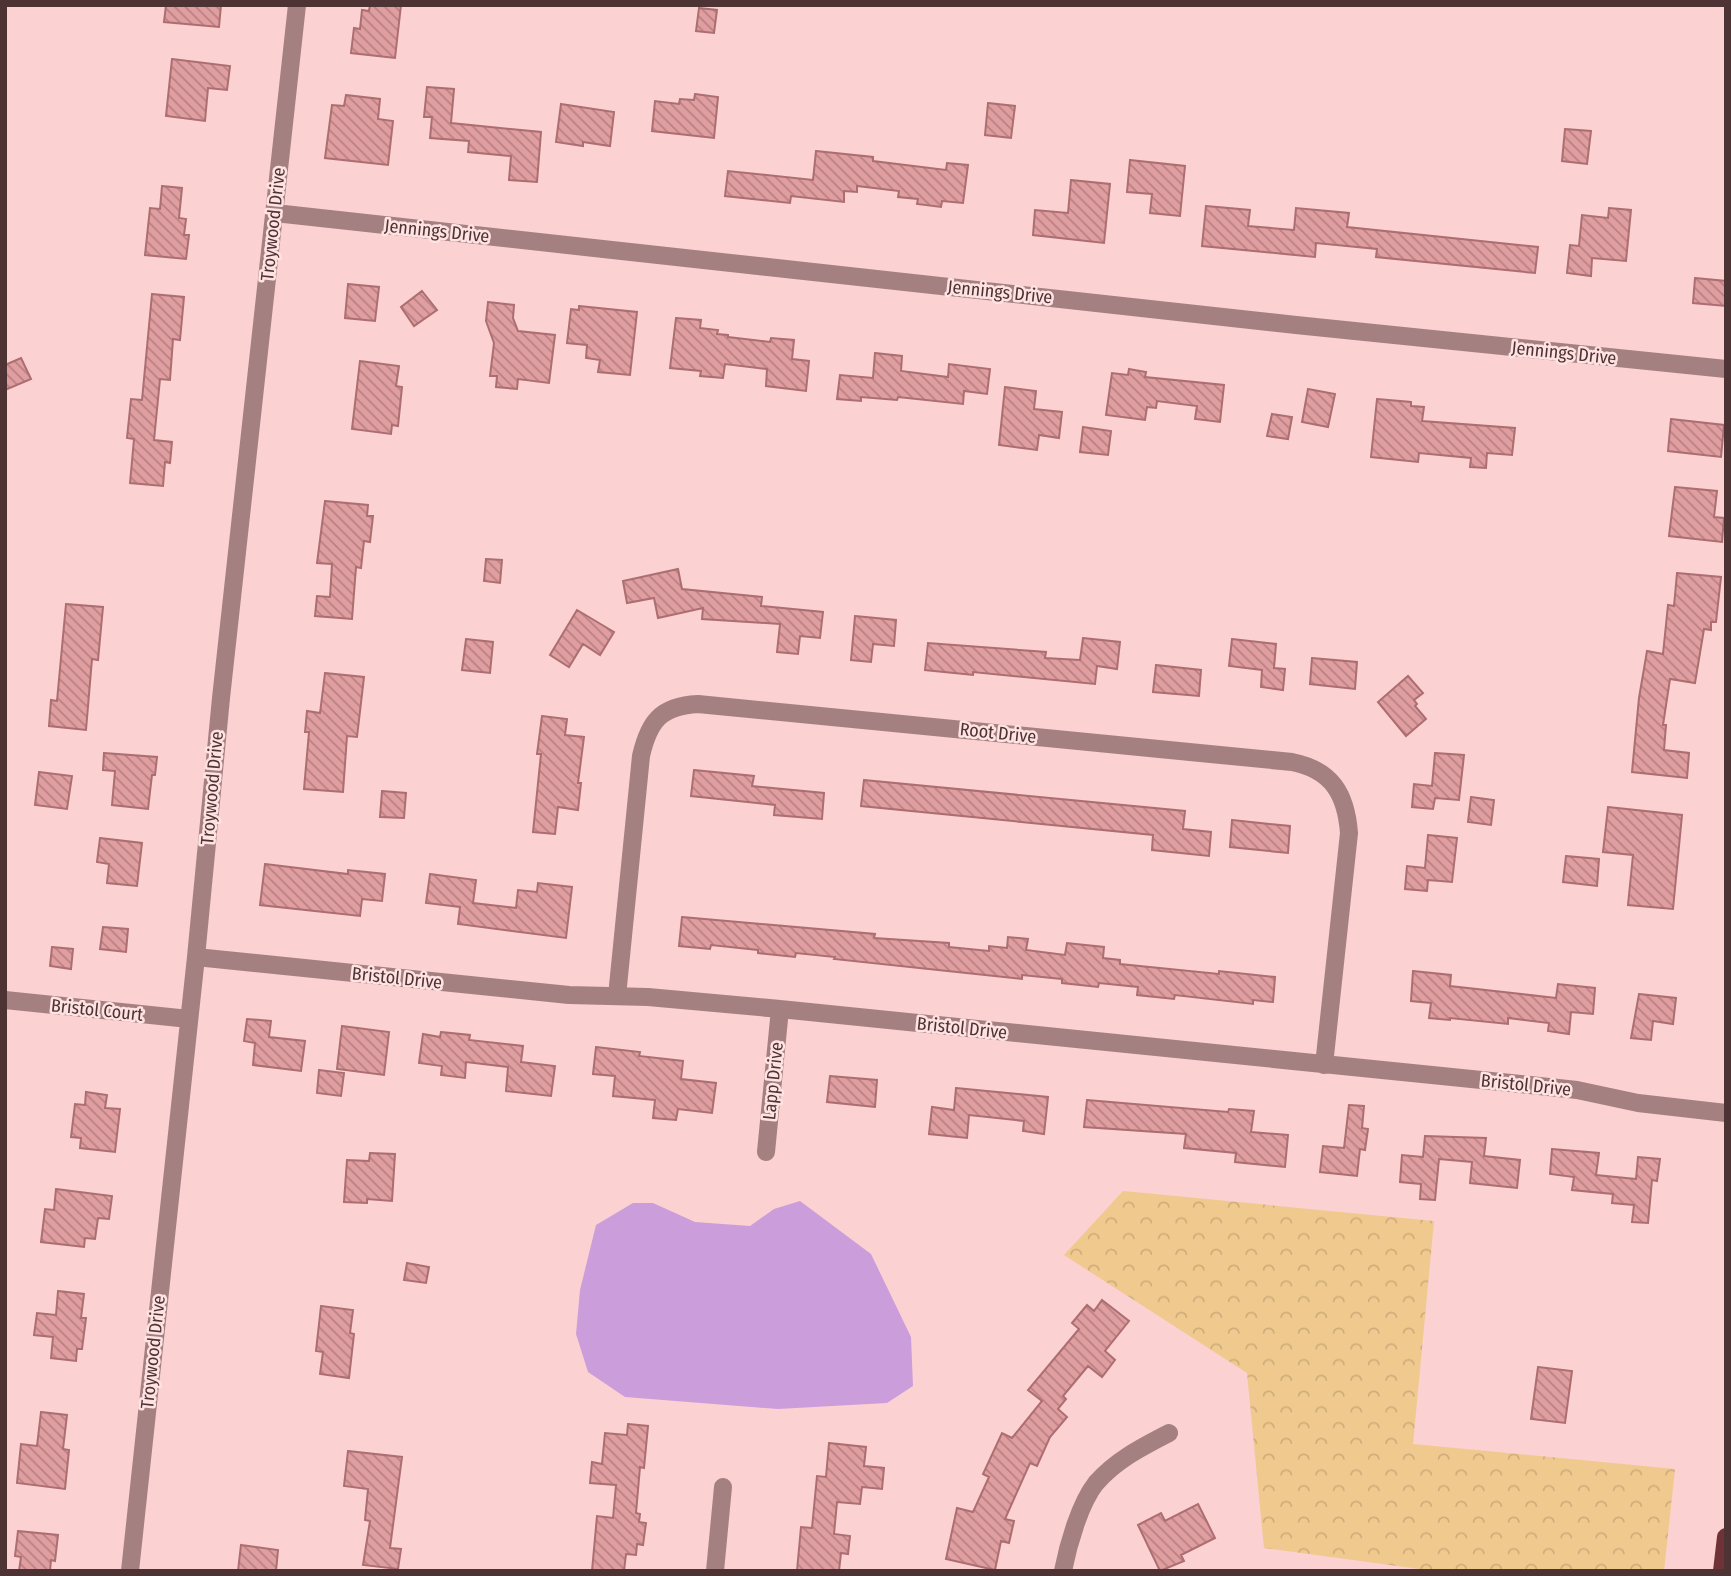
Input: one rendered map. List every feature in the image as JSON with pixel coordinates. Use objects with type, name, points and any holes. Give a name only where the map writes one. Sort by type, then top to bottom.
[{"type":"main road","points":[[1722,1571],[1726,1537]]},
{"type":"street","name":"Troywood Drive","points":[[130,1571],[196,957],[220,706],[297,5]]},
{"type":"street","name":"Jennings Drive","points":[[275,213],[1296,325],[1726,369]]},
{"type":"street","name":"Root Drive","points":[[617,996],[640,756],[649,729],[657,717],[671,708],[683,705],[739,708],[1292,762],[1315,768],[1331,779],[1340,794],[1348,816],[1349,833],[1324,1065]]},
{"type":"street","name":"Bristol Drive","points":[[196,957],[569,995],[617,996],[780,1009],[1577,1090],[1638,1103],[1726,1113]]},
{"type":"street","name":"Bristol Court","points":[[5,1000],[189,1019]]},
{"type":"street","name":"Lapp Drive","points":[[766,1152],[780,1009]]},
{"type":"street","points":[[1063,1571],[1066,1552],[1095,1485],[1121,1460],[1169,1433]]},
{"type":"street","points":[[715,1571],[723,1487]]},
{"type":"green space","points":[[1123,1191],[1434,1221],[1413,1444],[1675,1469],[1664,1571],[1434,1571],[1264,1548],[1247,1373],[1064,1255]]},
{"type":"shaded area","points":[[800,1201],[871,1254],[911,1337],[913,1386],[887,1403],[778,1409],[625,1397],[588,1372],[576,1334],[580,1290],[596,1225],[633,1203],[653,1203],[695,1222],[750,1226],[774,1209]]},
{"type":"building","points":[[166,5],[221,5],[219,27],[164,22]]},
{"type":"building","points":[[370,5],[401,5],[395,58],[351,53],[354,28],[360,29],[362,10],[369,11]]},
{"type":"building","points":[[699,8],[717,10],[714,33],[696,31]]},
{"type":"building","points":[[172,59],[230,66],[227,90],[208,88],[205,121],[166,116]]},
{"type":"building","points":[[427,87],[454,89],[451,123],[541,132],[537,182],[509,180],[511,156],[468,152],[469,141],[430,138],[432,117],[424,117]]},
{"type":"building","points":[[695,94],[718,97],[714,138],[652,131],[655,101],[679,104],[680,99],[694,100]]},
{"type":"building","points":[[346,95],[380,99],[378,119],[393,121],[388,165],[325,158],[332,105],[344,106]]},
{"type":"building","points":[[988,103],[1015,106],[1011,138],[985,135]]},
{"type":"building","points":[[561,104],[614,112],[610,146],[556,142]]},
{"type":"building","points":[[1565,129],[1591,131],[1587,164],[1562,161]]},
{"type":"building","points":[[816,151],[873,157],[873,161],[946,170],[947,163],[968,165],[963,203],[942,201],[941,207],[917,204],[918,199],[898,197],[899,191],[857,186],[857,192],[844,191],[844,202],[791,196],[790,203],[725,196],[728,171],[813,180]]},
{"type":"building","points":[[1130,160],[1185,166],[1180,216],[1150,213],[1152,194],[1127,192]]},
{"type":"building","points":[[1071,180],[1110,184],[1104,243],[1033,235],[1035,210],[1068,213]]},
{"type":"building","points":[[162,186],[182,188],[179,218],[186,219],[184,235],[189,235],[186,259],[145,255],[150,208],[160,209]]},
{"type":"building","points":[[1206,206],[1250,210],[1248,226],[1294,230],[1296,208],[1349,213],[1347,227],[1538,247],[1535,273],[1376,257],[1377,249],[1316,243],[1315,257],[1202,246]]},
{"type":"building","points":[[1609,208],[1631,210],[1626,261],[1592,258],[1591,276],[1567,273],[1570,245],[1579,246],[1582,215],[1608,218]]},
{"type":"building","points":[[1695,278],[1726,281],[1726,306],[1693,303]]},
{"type":"building","points":[[348,284],[379,287],[375,321],[345,318]]},
{"type":"building","points":[[422,291],[437,310],[414,326],[401,307]]},
{"type":"building","points":[[152,294],[184,297],[180,340],[173,339],[170,380],[160,379],[154,440],[172,442],[170,463],[165,462],[163,486],[130,483],[134,439],[127,438],[131,399],[142,400]]},
{"type":"building","points":[[488,302],[514,305],[513,318],[518,331],[555,335],[549,383],[518,379],[517,389],[496,387],[497,376],[490,376],[494,343],[486,321]]},
{"type":"building","points":[[579,306],[637,312],[630,375],[598,372],[600,360],[586,358],[587,345],[567,343],[571,309],[579,310]]},
{"type":"building","points":[[676,318],[701,320],[700,328],[718,330],[717,334],[728,337],[770,342],[771,338],[794,340],[792,359],[809,361],[806,391],[766,386],[767,369],[725,364],[723,378],[700,376],[701,371],[670,368]]},
{"type":"building","points":[[875,353],[902,356],[901,371],[948,377],[949,364],[990,369],[987,394],[964,391],[963,404],[898,397],[897,400],[861,397],[861,401],[837,399],[840,375],[873,378]]},
{"type":"building","points":[[21,358],[31,379],[5,390],[5,365]]},
{"type":"building","points":[[360,361],[399,366],[396,386],[402,387],[398,426],[392,425],[391,434],[352,429]]},
{"type":"building","points":[[1129,369],[1146,372],[1145,377],[1224,385],[1220,422],[1195,419],[1197,406],[1157,401],[1156,408],[1147,407],[1145,420],[1106,415],[1112,373],[1128,375]]},
{"type":"building","points":[[1005,387],[1036,391],[1034,409],[1062,412],[1059,438],[1039,435],[1037,450],[999,445]]},
{"type":"building","points":[[1308,389],[1335,394],[1328,427],[1302,422]]},
{"type":"building","points":[[1377,399],[1411,402],[1411,406],[1424,407],[1422,421],[1515,428],[1512,455],[1487,453],[1486,468],[1470,467],[1471,458],[1419,453],[1418,462],[1371,457]]},
{"type":"building","points":[[1272,414],[1292,417],[1288,439],[1267,436]]},
{"type":"building","points":[[1671,419],[1724,425],[1721,457],[1668,451]]},
{"type":"building","points":[[1083,427],[1111,431],[1108,455],[1080,452]]},
{"type":"building","points":[[1675,487],[1717,491],[1714,517],[1724,518],[1722,542],[1669,536]]},
{"type":"building","points":[[325,501],[368,505],[367,516],[373,516],[370,542],[364,541],[361,568],[356,567],[352,619],[315,616],[317,596],[330,597],[332,564],[317,563]]},
{"type":"building","points":[[486,559],[502,560],[500,583],[484,581]]},
{"type":"building","points":[[678,569],[682,589],[762,597],[761,606],[823,612],[820,638],[800,636],[798,654],[777,652],[780,624],[702,619],[703,608],[658,618],[654,598],[627,603],[623,581]]},
{"type":"building","points":[[1677,573],[1721,577],[1716,622],[1711,622],[1711,630],[1704,629],[1695,683],[1670,679],[1663,725],[1666,725],[1664,750],[1689,753],[1687,778],[1632,772],[1639,698],[1647,651],[1663,654],[1668,605],[1674,606]]},
{"type":"building","points":[[66,604],[103,607],[98,660],[92,659],[86,730],[49,726],[51,700],[57,701]]},
{"type":"building","points":[[577,610],[614,632],[600,655],[583,644],[569,667],[550,655]]},
{"type":"building","points":[[855,616],[896,620],[894,646],[873,644],[871,662],[851,660]]},
{"type":"building","points":[[1083,638],[1120,642],[1117,669],[1097,666],[1095,684],[925,670],[928,643],[1046,652],[1045,658],[1080,660]]},
{"type":"building","points":[[466,639],[493,642],[490,673],[462,670]]},
{"type":"building","points":[[1232,639],[1276,644],[1274,668],[1285,669],[1283,690],[1261,687],[1262,670],[1229,666]]},
{"type":"building","points":[[1312,658],[1357,662],[1355,689],[1310,684]]},
{"type":"building","points":[[1156,665],[1201,670],[1199,696],[1153,692]]},
{"type":"building","points":[[325,673],[364,677],[357,737],[347,736],[343,792],[304,789],[309,732],[305,732],[307,711],[320,713]]},
{"type":"building","points":[[1408,676],[1423,693],[1414,700],[1417,704],[1415,706],[1426,719],[1406,736],[1378,702]]},
{"type":"building","points":[[542,716],[567,719],[565,735],[584,737],[578,783],[581,783],[578,810],[558,807],[555,834],[533,832]]},
{"type":"building","points":[[104,753],[157,757],[148,809],[112,805],[115,771],[103,770]]},
{"type":"building","points":[[1435,753],[1464,755],[1459,800],[1435,798],[1433,809],[1412,807],[1414,784],[1432,786]]},
{"type":"building","points":[[694,770],[754,776],[752,786],[824,793],[822,819],[774,815],[775,805],[691,796]]},
{"type":"building","points":[[39,772],[72,776],[67,809],[35,805]]},
{"type":"building","points":[[864,780],[1185,811],[1183,829],[1211,832],[1209,856],[1152,850],[1153,835],[861,806]]},
{"type":"building","points":[[382,791],[406,793],[404,818],[380,817]]},
{"type":"building","points":[[1471,797],[1494,800],[1491,825],[1468,822]]},
{"type":"building","points":[[1608,807],[1682,815],[1673,909],[1628,905],[1633,855],[1603,852]]},
{"type":"building","points":[[1232,820],[1290,826],[1288,853],[1230,847]]},
{"type":"building","points":[[1428,835],[1457,838],[1452,882],[1428,880],[1427,891],[1405,889],[1407,866],[1425,868]]},
{"type":"building","points":[[100,838],[142,843],[137,886],[107,883],[109,864],[97,862]]},
{"type":"building","points":[[1566,856],[1599,859],[1597,886],[1563,882]]},
{"type":"building","points":[[265,864],[348,874],[348,870],[385,874],[382,901],[362,899],[360,916],[260,905]]},
{"type":"building","points":[[430,874],[476,880],[473,903],[516,908],[518,890],[537,892],[538,883],[572,887],[566,938],[458,924],[460,907],[426,903]]},
{"type":"building","points":[[682,917],[875,934],[874,938],[949,943],[949,947],[989,951],[989,946],[1007,948],[1008,937],[1028,939],[1026,950],[1065,955],[1067,943],[1104,947],[1103,958],[1120,960],[1120,964],[1275,977],[1273,1002],[1253,1000],[1253,1004],[1175,995],[1174,999],[1137,995],[1138,987],[1099,983],[1098,987],[1062,983],[1062,979],[1022,975],[1022,979],[796,953],[795,957],[758,953],[758,950],[711,945],[710,949],[679,946]]},
{"type":"building","points":[[103,927],[128,929],[126,952],[100,949]]},
{"type":"building","points":[[52,947],[73,949],[71,969],[50,966]]},
{"type":"building","points":[[1413,971],[1451,975],[1450,986],[1556,998],[1558,984],[1595,988],[1593,1014],[1571,1012],[1569,1034],[1548,1031],[1549,1023],[1508,1018],[1508,1024],[1429,1018],[1431,1003],[1411,1001]]},
{"type":"building","points":[[1639,994],[1676,998],[1673,1024],[1653,1021],[1651,1040],[1631,1038]]},
{"type":"building","points":[[247,1019],[271,1021],[269,1037],[305,1041],[301,1071],[253,1065],[255,1043],[244,1041]]},
{"type":"building","points":[[342,1026],[389,1032],[384,1075],[337,1069]]},
{"type":"building","points":[[441,1032],[470,1035],[469,1040],[523,1046],[521,1062],[555,1066],[551,1096],[506,1091],[508,1067],[466,1062],[465,1078],[441,1075],[442,1066],[419,1063],[423,1034],[440,1037]]},
{"type":"building","points":[[596,1047],[683,1061],[681,1079],[716,1083],[712,1113],[678,1109],[676,1120],[653,1118],[655,1100],[613,1096],[615,1076],[593,1074]]},
{"type":"building","points":[[319,1070],[344,1073],[341,1096],[317,1093]]},
{"type":"building","points":[[830,1076],[877,1080],[875,1107],[827,1102]]},
{"type":"building","points":[[956,1088],[1048,1097],[1044,1134],[1023,1131],[1024,1121],[969,1115],[967,1138],[929,1134],[932,1107],[954,1110]]},
{"type":"building","points":[[86,1092],[107,1095],[105,1108],[120,1109],[115,1152],[80,1148],[81,1138],[71,1137],[75,1104],[85,1105]]},
{"type":"building","points":[[1087,1100],[1228,1112],[1229,1109],[1254,1111],[1251,1132],[1288,1135],[1285,1167],[1235,1162],[1236,1153],[1184,1148],[1186,1134],[1084,1127]]},
{"type":"building","points":[[1349,1105],[1364,1106],[1362,1128],[1368,1129],[1365,1150],[1360,1149],[1357,1176],[1320,1172],[1323,1146],[1344,1148]]},
{"type":"building","points":[[1425,1136],[1486,1138],[1484,1156],[1520,1160],[1517,1188],[1470,1183],[1472,1162],[1439,1159],[1435,1200],[1420,1199],[1421,1184],[1400,1182],[1402,1155],[1423,1157]]},
{"type":"building","points":[[1552,1149],[1599,1153],[1596,1175],[1636,1179],[1638,1157],[1660,1159],[1657,1181],[1652,1180],[1648,1223],[1632,1222],[1634,1205],[1612,1203],[1613,1194],[1572,1190],[1574,1177],[1550,1174]]},
{"type":"building","points":[[370,1153],[395,1154],[392,1201],[367,1199],[367,1203],[344,1202],[347,1160],[369,1161]]},
{"type":"building","points":[[56,1189],[112,1196],[109,1219],[98,1218],[95,1239],[85,1238],[84,1247],[41,1242],[45,1209],[54,1210]]},
{"type":"building","points":[[407,1263],[429,1267],[426,1283],[404,1280]]},
{"type":"building","points":[[58,1291],[84,1294],[81,1318],[86,1318],[82,1349],[77,1349],[76,1361],[51,1358],[53,1337],[34,1335],[37,1313],[56,1315]]},
{"type":"building","points":[[1102,1300],[1129,1321],[1105,1351],[1115,1360],[1102,1377],[1088,1366],[1063,1396],[1066,1399],[1058,1409],[1067,1417],[1050,1437],[1037,1466],[1030,1463],[1005,1519],[1014,1521],[1009,1543],[1001,1541],[995,1570],[946,1559],[957,1508],[973,1512],[989,1477],[983,1474],[1002,1433],[1012,1438],[1042,1401],[1028,1390],[1079,1329],[1072,1323],[1087,1305],[1094,1311]]},
{"type":"building","points":[[321,1306],[353,1310],[350,1333],[354,1334],[349,1378],[320,1374],[323,1352],[316,1351]]},
{"type":"building","points":[[1538,1367],[1572,1371],[1565,1423],[1531,1419]]},
{"type":"building","points":[[41,1412],[67,1415],[63,1449],[69,1450],[65,1489],[17,1483],[21,1444],[37,1446]]},
{"type":"building","points":[[628,1424],[648,1426],[644,1468],[640,1467],[636,1513],[640,1514],[639,1522],[646,1523],[643,1545],[637,1544],[636,1555],[626,1554],[624,1571],[592,1571],[597,1516],[613,1518],[616,1485],[590,1483],[592,1462],[602,1464],[605,1433],[627,1435]]},
{"type":"building","points":[[829,1443],[866,1447],[864,1466],[884,1468],[882,1489],[862,1487],[860,1504],[837,1502],[834,1534],[850,1536],[848,1554],[841,1553],[839,1571],[797,1571],[801,1527],[812,1528],[817,1476],[826,1477]]},
{"type":"building","points":[[348,1451],[402,1457],[390,1548],[401,1549],[398,1569],[363,1565],[370,1521],[365,1520],[368,1489],[344,1486]]},
{"type":"building","points":[[1198,1504],[1215,1538],[1181,1555],[1184,1561],[1160,1571],[1138,1525],[1161,1513],[1165,1521]]},
{"type":"building","points":[[18,1531],[58,1535],[55,1561],[51,1560],[50,1571],[19,1571],[21,1557],[15,1556]]},
{"type":"building","points":[[241,1545],[278,1550],[276,1571],[238,1571]]}]
